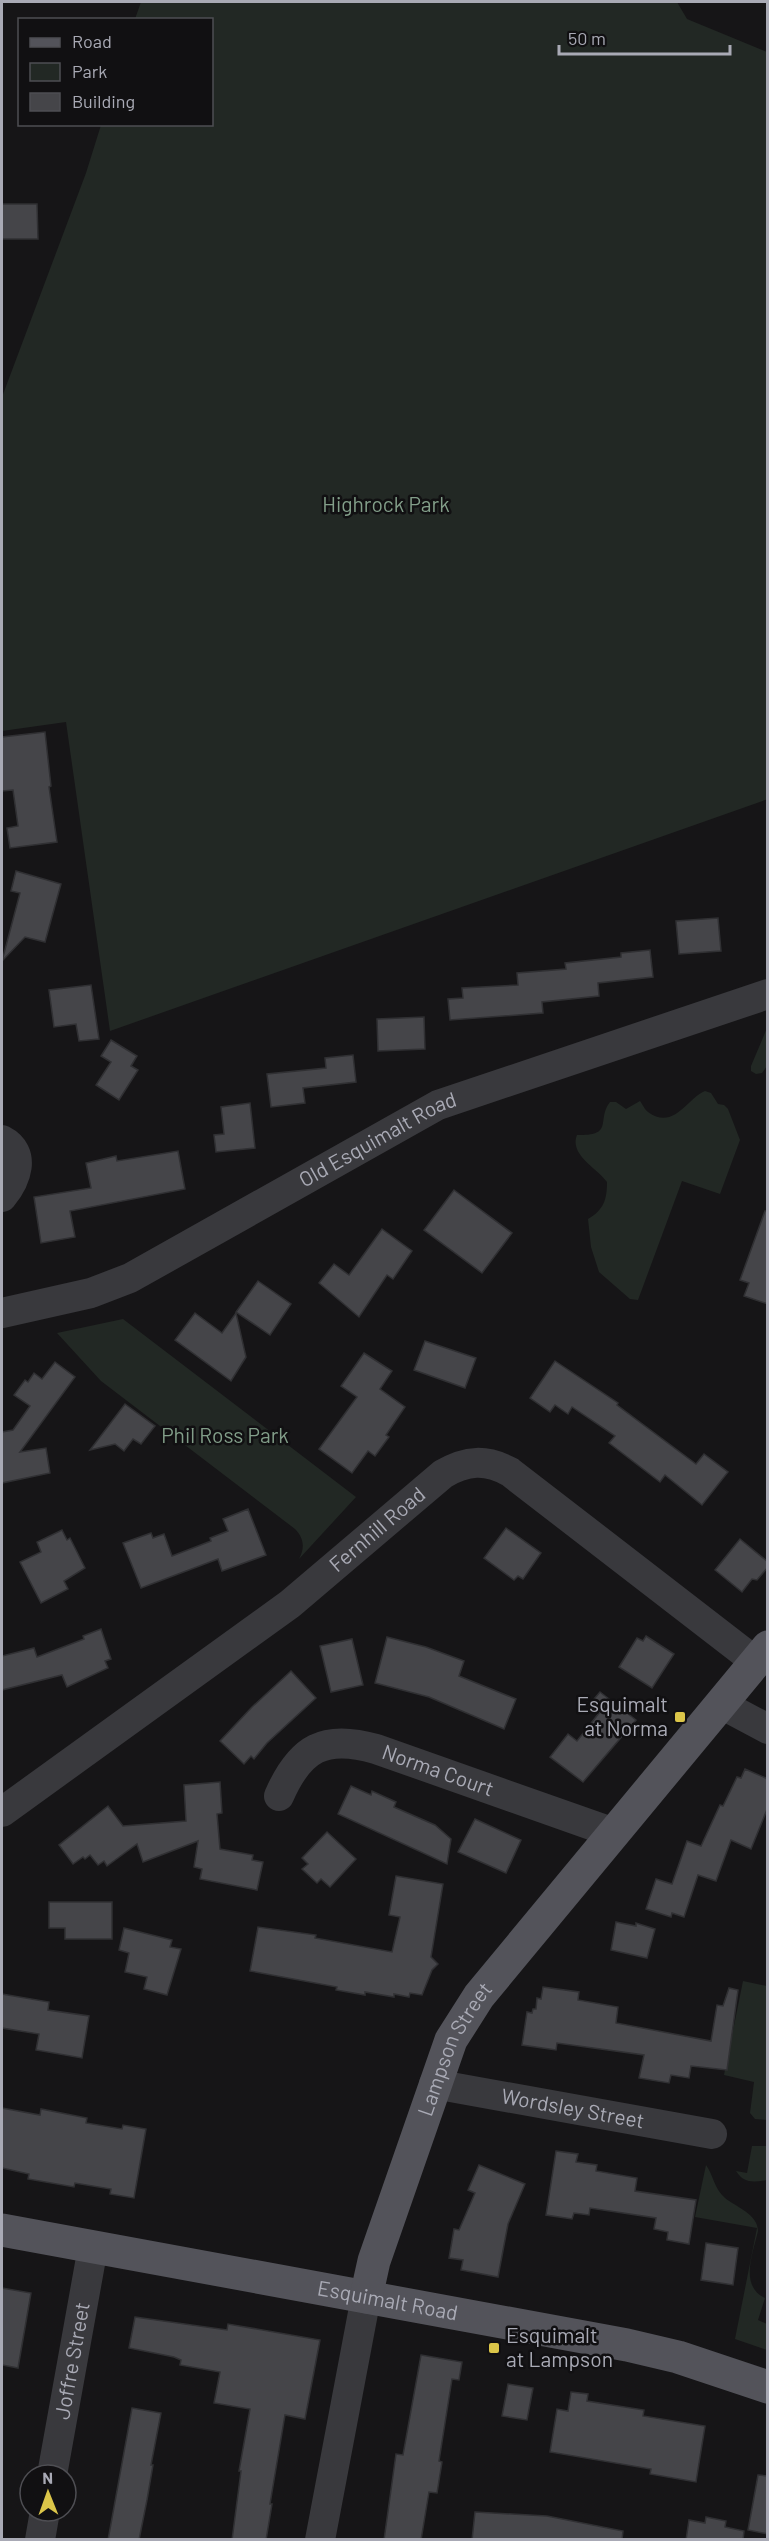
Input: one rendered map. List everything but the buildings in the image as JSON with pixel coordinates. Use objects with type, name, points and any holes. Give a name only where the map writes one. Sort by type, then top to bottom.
[{"type":"main road","name":"Lampson Street","points":[[366,2297],[374,2262],[451,2040],[479,1996],[762,1655]]},
{"type":"main road","name":"Esquimalt Road","points":[[2,2230],[653,2350],[768,2386]]},
{"type":"street","name":"Old Esquimalt Road","points":[[2,1313],[91,1293],[130,1278],[438,1105],[768,994]]},
{"type":"street","points":[[2,1140],[14,1151],[17,1162],[12,1185],[2,1197]]},
{"type":"street","name":"Fernhill Road","points":[[2,1812],[290,1605],[443,1474],[469,1462],[497,1465],[510,1472],[762,1655]]},
{"type":"street","points":[[721,1704],[768,1729]]},
{"type":"street","name":"Norma Court","points":[[279,1796],[291,1771],[303,1757],[325,1746],[351,1744],[376,1749],[614,1833]]},
{"type":"street","name":"Wordsley Street","points":[[434,2084],[712,2134]]},
{"type":"street","name":"Joffre Street","points":[[54,2463],[93,2247]]},
{"type":"street","name":"Lampson Street","points":[[320,2540],[366,2297]]},
{"type":"street","points":[[40,2540],[43,2523]]},
{"type":"green space","name":"Highrock Park","points":[[141,2],[677,2],[687,19],[767,52],[768,799],[110,1031],[66,722],[2,731],[2,397],[86,173],[101,126],[213,126],[213,18],[135,18]]},
{"type":"green space","points":[[767,1028],[767,1066],[762,1073],[756,1074],[751,1071],[751,1066]]},
{"type":"green space","points":[[705,1091],[711,1093],[718,1104],[728,1109],[740,1140],[720,1194],[682,1181],[638,1300],[630,1299],[599,1272],[591,1247],[588,1219],[604,1204],[607,1182],[580,1155],[577,1149],[577,1135],[589,1135],[600,1130],[610,1102],[616,1102],[626,1109],[640,1101],[648,1112],[665,1118],[673,1116]]},
{"type":"green space","name":"Phil Ross Park","points":[[123,1319],[356,1497],[299,1559],[303,1543],[295,1529],[101,1381],[57,1333]]},
{"type":"green space","points":[[743,1981],[767,1986],[767,2120],[755,2119],[750,2113],[754,2082],[724,2075]]},
{"type":"green space","points":[[752,2146],[767,2146],[767,2180],[746,2180],[736,2171],[747,2173]]},
{"type":"green space","points":[[706,2165],[721,2194],[750,2215],[757,2225],[758,2231],[751,2259],[750,2277],[757,2293],[765,2298],[758,2320],[767,2324],[767,2350],[735,2339],[757,2228],[695,2217]]},
{"type":"place","name":"Esquimalt at Norma","points":[[680,1717]]},
{"type":"place","name":"Esquimalt at Lampson","points":[[494,2348]]}]
